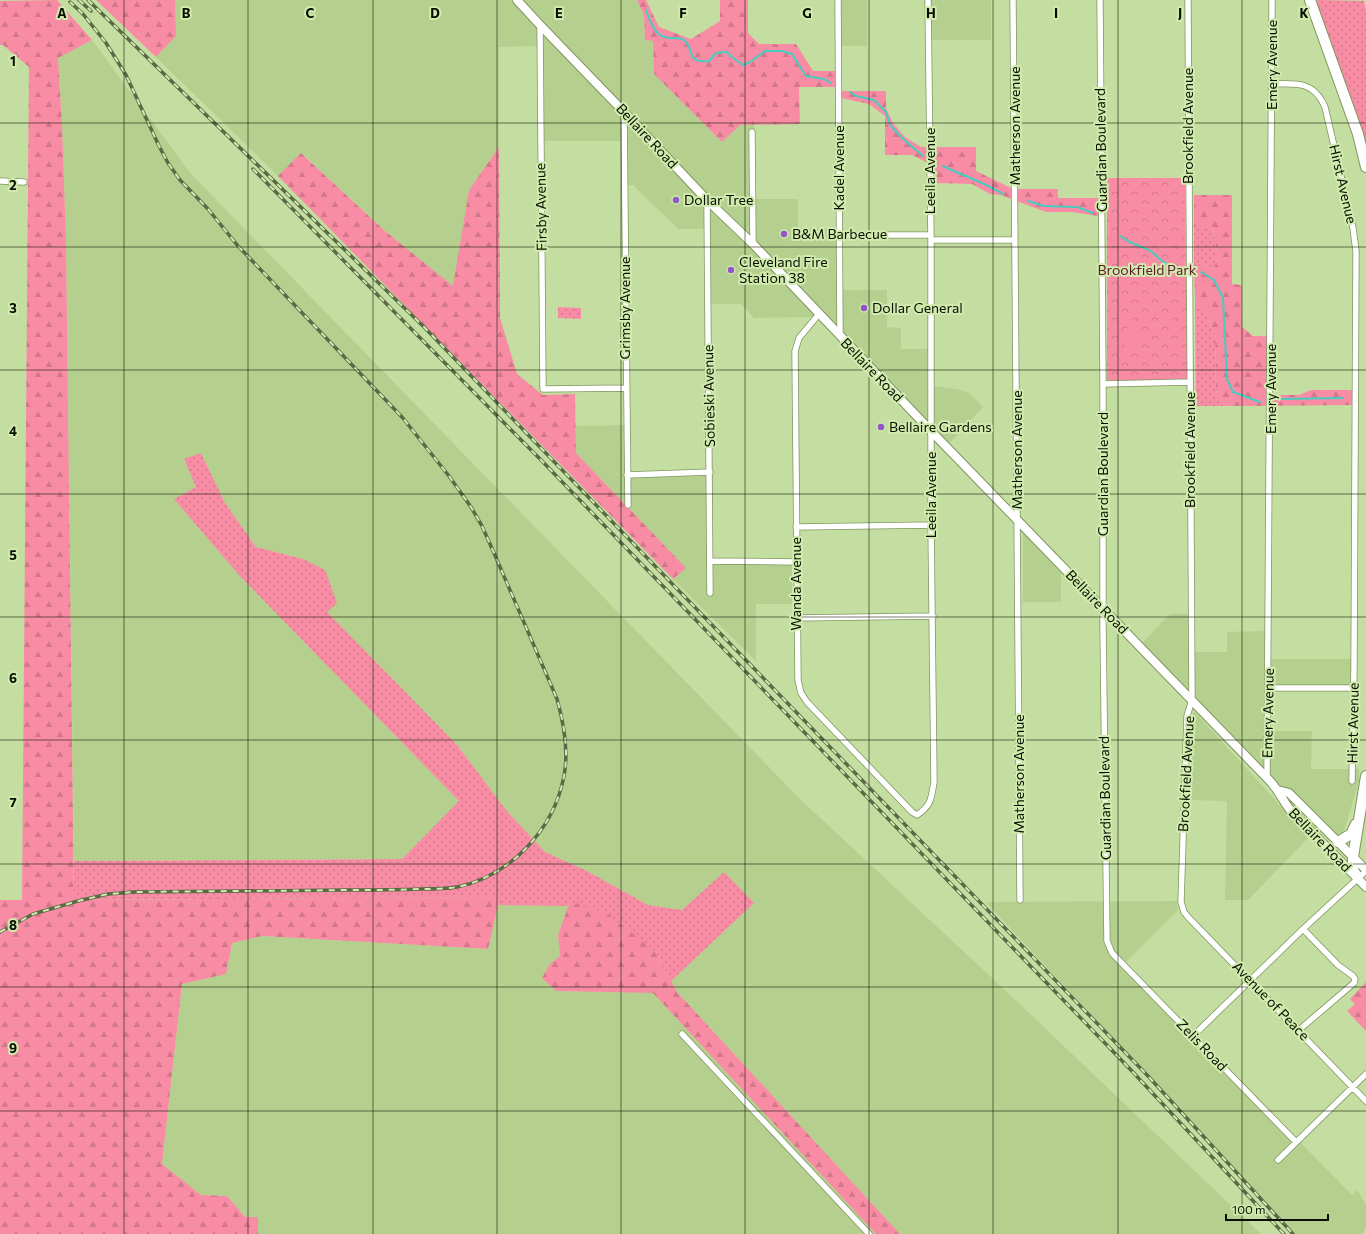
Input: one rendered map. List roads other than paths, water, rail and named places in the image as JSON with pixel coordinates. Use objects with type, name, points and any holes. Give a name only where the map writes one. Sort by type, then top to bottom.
[{"type":"highway","points":[[1310,0],[1358,134],[1366,167]]},
{"type":"highway","points":[[1358,878],[1353,870],[1353,857],[1366,776]]},
{"type":"highway","points":[[1338,842],[1353,832],[1361,809]]},
{"type":"street","name":"Bellaire Road","points":[[517,0],[707,200],[753,244],[840,337],[1017,518],[1267,778],[1278,790],[1283,802],[1291,811],[1366,887]]},
{"type":"street","name":"Kadel Avenue","points":[[838,0],[840,337]]},
{"type":"street","name":"Leeila Avenue","points":[[917,815],[927,809],[931,799],[934,782],[928,0]]},
{"type":"street","name":"Matherson Avenue","points":[[1013,0],[1020,900]]},
{"type":"street","name":"Guardian Boulevard","points":[[1100,0],[1104,384],[1103,609],[1106,938],[1109,948]]},
{"type":"street","name":"Brookfield Avenue","points":[[1181,899],[1187,716],[1192,700],[1188,0]]},
{"type":"street","name":"Emery Avenue","points":[[1267,778],[1269,688],[1272,0]]},
{"type":"street","name":"Firsby Avenue","points":[[540,25],[543,389],[626,388]]},
{"type":"street","name":"Hirst Avenue","points":[[1272,84],[1298,83],[1307,86],[1322,99],[1355,240],[1354,688],[1352,781]]},
{"type":"street","name":"Grimsby Avenue","points":[[624,112],[628,505]]},
{"type":"street","points":[[752,132],[753,244]]},
{"type":"street","points":[[0,181],[24,182]]},
{"type":"street","name":"Sobieski Avenue","points":[[707,200],[710,593]]},
{"type":"street","points":[[839,235],[1015,240]]},
{"type":"street","name":"Wanda Avenue","points":[[819,314],[800,338],[795,351],[797,562],[796,618],[798,680],[801,693],[806,702],[912,812],[917,815]]},
{"type":"street","points":[[1104,384],[1189,382]]},
{"type":"street","points":[[627,475],[710,472]]},
{"type":"street","points":[[796,528],[931,525]]},
{"type":"street","points":[[710,561],[797,562]]},
{"type":"street","points":[[796,618],[933,616]]},
{"type":"street","points":[[1269,688],[1354,688]]},
{"type":"street","name":"Bellaire Road","points":[[1278,790],[1289,793],[1366,871]]},
{"type":"street","points":[[1193,1036],[1303,929],[1366,871]]},
{"type":"street","name":"Avenue of Peace","points":[[1181,899],[1185,913],[1366,1101]]},
{"type":"street","points":[[1299,1030],[1355,981],[1353,976],[1338,965],[1303,929]]},
{"type":"street","name":"Zelis Road","points":[[1109,948],[1114,955],[1296,1142]]},
{"type":"street","points":[[682,1034],[869,1234]]},
{"type":"street","points":[[1278,1160],[1366,1074]]},
{"type":"waterway","points":[[646,10],[657,33],[666,37],[680,38],[684,40],[693,58],[696,60],[709,61],[716,53],[727,52],[743,65],[750,62],[765,51],[782,51],[792,54],[806,76],[824,79],[831,83]]},
{"type":"waterway","points":[[850,92],[856,96],[874,100],[886,112],[890,125],[902,138],[923,156]]},
{"type":"waterway","points":[[943,166],[1003,194]]},
{"type":"waterway","points":[[1028,201],[1044,206],[1077,207],[1093,213]]},
{"type":"waterway","points":[[1121,236],[1128,241],[1152,252],[1173,267]]},
{"type":"waterway","points":[[1201,272],[1214,280],[1223,298],[1227,379],[1233,392],[1260,402]]},
{"type":"waterway","points":[[1281,399],[1343,398]]},
{"type":"railway","points":[[79,0],[91,11]]},
{"type":"railway","points":[[88,0],[424,327],[1148,1076],[1293,1234]]},
{"type":"railway","points":[[0,932],[33,914],[108,894],[134,892],[439,889],[457,887],[477,881],[512,861],[540,832],[551,814],[559,796],[564,776],[566,757],[565,737],[557,699],[482,526],[471,507],[449,476],[402,417],[238,246],[208,209],[180,180],[168,163],[159,146],[126,75],[106,43],[83,14],[70,2]]},
{"type":"railway","points":[[253,169],[541,460],[1130,1069],[1284,1234]]},
{"type":"place","name":"Dollar Tree","points":[[676,200]]},
{"type":"place","name":"B&M Barbecue","points":[[784,234]]},
{"type":"place","name":"Cleveland Fire Station 38","points":[[731,270]]},
{"type":"place","name":"Dollar General","points":[[864,308]]},
{"type":"place","name":"Bellaire Gardens","points":[[881,427]]},
{"type":"park label","name":"Brookfield Park","points":[[1147,270]]}]
